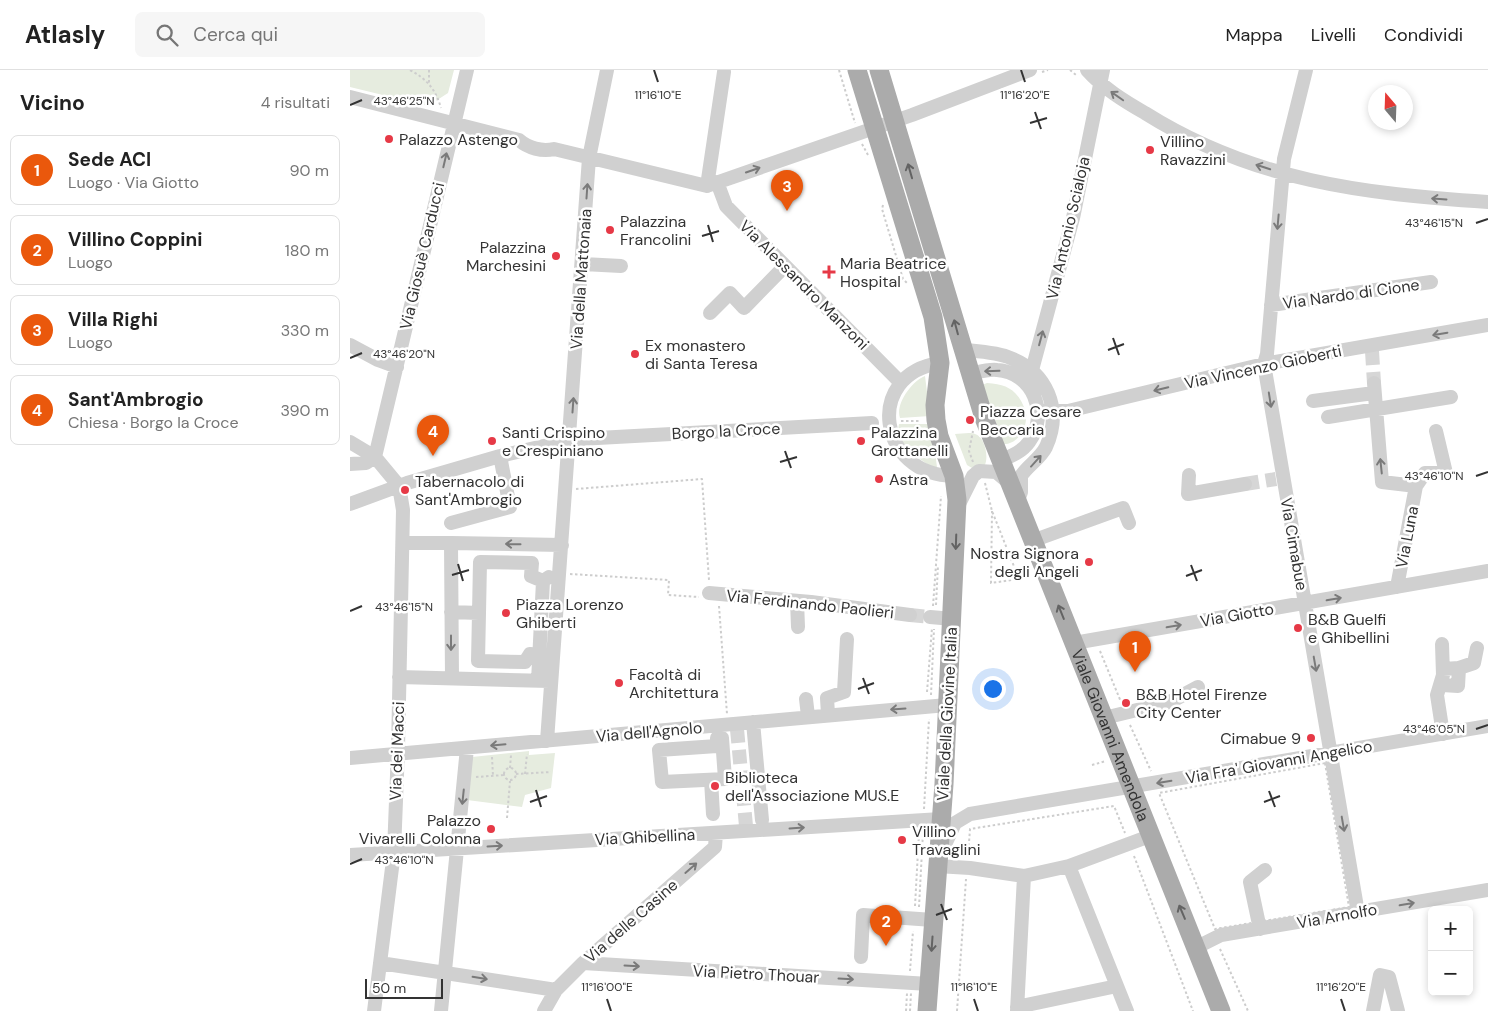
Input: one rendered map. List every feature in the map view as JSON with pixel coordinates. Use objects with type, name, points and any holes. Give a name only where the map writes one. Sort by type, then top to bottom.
[{"type":"main road","points":[[857,70],[933,317],[940,363],[935,405],[930,420]]},
{"type":"main road","points":[[879,70],[962,350],[1000,461]]},
{"type":"main road","name":"Viale della Giovine Italia","points":[[927,1011],[915,983],[922,919],[938,864],[928,821],[939,703],[937,618],[947,500],[954,476],[939,436],[930,420]]},
{"type":"main road","name":"Viale Giovanni Amendola","points":[[1000,461],[1221,1011]]},
{"type":"street","name":"Via Giosuè Carducci","points":[[377,452],[467,70]]},
{"type":"street","name":"Via della Mattonaia","points":[[562,545],[571,489],[589,158],[607,70]]},
{"type":"street","points":[[350,97],[519,140],[525,145],[545,151],[554,149],[712,184],[895,120],[1030,70]]},
{"type":"street","points":[[1087,70],[1102,77],[1145,114],[1182,134],[1230,155],[1282,173],[1328,185],[1371,192],[1488,202]]},
{"type":"street","name":"Via Cimabue","points":[[1306,70],[1282,173],[1267,354],[1264,364],[1279,478],[1305,604],[1331,754],[1353,908]]},
{"type":"street","points":[[712,184],[724,72]]},
{"type":"street","name":"Via Antonio Scialoja","points":[[1028,385],[1073,218],[1102,77]]},
{"type":"street","name":"Via Alessandro Manzoni","points":[[712,184],[726,206],[901,382]]},
{"type":"street","points":[[583,264],[620,266]]},
{"type":"street","points":[[710,313],[730,293],[744,308],[785,266]]},
{"type":"street","name":"Via Nardo di Cione","points":[[1271,305],[1430,282]]},
{"type":"street","name":"Via Vincenzo Gioberti","points":[[1033,413],[1068,411],[1264,364],[1371,348],[1488,325]]},
{"type":"street","points":[[350,345],[378,360],[397,367]]},
{"type":"street","points":[[962,350],[1007,357],[1032,370],[1045,385],[1053,412],[1052,429],[1046,447],[1022,476],[1021,492],[1017,503]]},
{"type":"street","points":[[940,363],[915,369],[901,382],[894,395],[889,413],[890,428],[895,443],[904,456],[915,465],[933,474],[954,476]]},
{"type":"street","points":[[970,374],[1001,370],[1016,376],[1028,385],[1036,398],[1033,413],[1035,431],[1029,442],[1019,452],[1000,461]]},
{"type":"street","name":"Via Luna","points":[[1313,401],[1374,388],[1382,482],[1416,486]]},
{"type":"street","points":[[1328,418],[1451,397]]},
{"type":"street","name":"Borgo la Croce","points":[[579,439],[872,423]]},
{"type":"street","name":"Via Luna","points":[[1397,587],[1416,486],[1425,473],[1446,473],[1436,431]]},
{"type":"street","points":[[350,442],[377,452],[402,486]]},
{"type":"street","points":[[350,504],[500,456],[561,442]]},
{"type":"street","points":[[350,464],[366,463],[377,452]]},
{"type":"street","points":[[451,523],[510,507],[500,456]]},
{"type":"street","points":[[947,500],[976,473],[985,470],[992,470],[1009,484]]},
{"type":"street","points":[[1189,475],[1188,494],[1245,484]]},
{"type":"street","name":"Via dei Macci","points":[[374,1011],[394,852],[403,543],[402,486]]},
{"type":"street","points":[[1031,538],[1130,499]]},
{"type":"street","points":[[1031,538],[1123,508],[1129,523]]},
{"type":"street","points":[[403,543],[562,545],[544,681]]},
{"type":"street","points":[[450,543],[452,678]]},
{"type":"street","points":[[539,655],[530,654],[525,662],[478,660],[480,562],[534,563],[531,576],[543,581]]},
{"type":"street","points":[[547,741],[544,681],[539,655],[543,581],[560,568]]},
{"type":"street","name":"Via Giotto","points":[[1074,643],[1488,571]]},
{"type":"street","name":"Via Ferdinando Paolieri","points":[[713,593],[910,615]]},
{"type":"street","points":[[797,601],[798,627]]},
{"type":"street","points":[[451,612],[479,613]]},
{"type":"street","points":[[828,714],[827,698],[844,692],[848,639]]},
{"type":"street","points":[[1442,644],[1442,685],[1438,695],[1443,734]]},
{"type":"street","points":[[1443,669],[1459,668],[1474,663],[1477,648]]},
{"type":"street","points":[[484,661],[486,679]]},
{"type":"street","points":[[1442,685],[1458,686],[1459,668]]},
{"type":"street","points":[[399,677],[544,681]]},
{"type":"street","points":[[1104,718],[1170,702],[1198,687]]},
{"type":"street","points":[[806,699],[808,716]]},
{"type":"street","name":"Via dell'Agnolo","points":[[350,758],[660,733],[939,703]]},
{"type":"street","points":[[753,722],[756,776],[762,825]]},
{"type":"street","name":"Via Fra' Giovanni Angelico","points":[[938,864],[955,823],[970,814],[1488,726]]},
{"type":"street","points":[[717,738],[722,738],[725,779],[711,780],[662,782],[659,750],[717,746],[717,738]]},
{"type":"street","points":[[441,1011],[467,748]]},
{"type":"street","points":[[711,780],[714,814]]},
{"type":"street","name":"Via Ghibellina","points":[[350,855],[716,833],[762,825],[928,821]]},
{"type":"street","name":"Via delle Casine","points":[[544,1011],[556,990],[583,964],[715,847],[716,833]]},
{"type":"street","points":[[938,864],[1024,876],[1069,866],[1150,836]]},
{"type":"street","points":[[1069,866],[1127,1011]]},
{"type":"street","points":[[1259,926],[1250,882],[1265,870]]},
{"type":"street","points":[[1024,876],[1017,1009],[1117,986]]},
{"type":"street","name":"Via Arnolfo","points":[[1199,958],[1199,950],[1206,941],[1259,926],[1353,908],[1488,890]]},
{"type":"street","points":[[861,958],[863,915],[922,919]]},
{"type":"street","points":[[380,963],[556,990]]},
{"type":"street","name":"Via Pietro Thouar","points":[[583,964],[915,983]]},
{"type":"street","points":[[1373,1011],[1380,975],[1389,978],[1398,1011]]},
{"type":"path","points":[[410,70],[429,83],[438,97],[442,113]]},
{"type":"path","points":[[429,70],[429,83]]},
{"type":"path","points":[[994,417],[1033,413]]},
{"type":"path","points":[[898,421],[930,420]]},
{"type":"path","points":[[972,426],[969,452],[976,473],[987,485],[992,511],[991,582],[1019,579],[992,511]]},
{"type":"path","points":[[571,489],[702,479],[728,725]]},
{"type":"path","points":[[927,692],[937,618],[947,500]]},
{"type":"path","points":[[937,618],[939,703]]},
{"type":"path","points":[[910,1011],[922,919],[928,821],[930,714]]},
{"type":"path","points":[[1135,752],[1140,750]]},
{"type":"path","points":[[504,775],[506,770],[510,768],[511,755],[527,754],[525,774]]},
{"type":"path","points":[[492,757],[493,776]]},
{"type":"path","points":[[1092,765],[1106,762]]},
{"type":"path","points":[[510,768],[516,774],[551,772]]},
{"type":"path","points":[[510,781],[515,778],[516,774]]},
{"type":"path","points":[[475,777],[504,775]]},
{"type":"path","points":[[504,775],[506,780],[510,781]]},
{"type":"path","points":[[507,818],[510,781]]},
{"type":"path","points":[[1159,793],[1214,929],[1259,926],[1348,907],[1353,908]]},
{"type":"path","points":[[957,1011],[970,829],[1114,806],[1193,1011]]},
{"type":"path","points":[[917,936],[922,919],[928,821]]},
{"type":"path","points":[[1218,944],[1248,1011]]},
{"type":"path","points":[[906,1011],[915,983]]},
{"type":"shaded area","points":[[350,70],[454,70],[448,93],[428,106],[350,87]]},
{"type":"shaded area","points":[[925,376],[930,416],[900,418],[899,412],[902,400],[910,388]]},
{"type":"shaded area","points":[[987,383],[1001,385],[1012,390],[1020,399],[1026,412],[993,415],[982,385]]},
{"type":"shaded area","points":[[1026,418],[1026,423],[1020,436],[1013,442],[1004,444],[995,420]]},
{"type":"shaded area","points":[[899,424],[931,424],[937,467],[933,468],[909,450],[900,438]]},
{"type":"shaded area","points":[[973,433],[980,437],[986,450],[985,464],[982,469],[976,469],[967,465],[955,434]]},
{"type":"shaded area","points":[[529,751],[529,755],[555,753],[551,788],[525,795],[522,807],[467,800],[472,757]]},
{"type":"tunnel","points":[[1372,351],[1374,383]]},
{"type":"tunnel","points":[[1245,484],[1276,479]]},
{"type":"tunnel","points":[[910,615],[930,617]]},
{"type":"tunnel","points":[[737,729],[746,826]]},
{"type":"place","name":"Palazzo Astengo","points":[[389,139]]},
{"type":"place","name":"Villino Ravazzini","points":[[1150,150]]},
{"type":"place","name":"Villa Righi","points":[[787,211]]},
{"type":"place","name":"Palazzina Francolini","points":[[610,230]]},
{"type":"place","name":"Palazzina Marchesini","points":[[556,256]]},
{"type":"place","name":"Maria Beatrice Hospital","points":[[829,272]]},
{"type":"place","name":"Ex monastero di Santa Teresa","points":[[635,354]]},
{"type":"place","name":"Piazza Cesare Beccaria","points":[[970,420]]},
{"type":"place","name":"Santi Crispino e Crespiniano","points":[[492,441]]},
{"type":"place","name":"Palazzina Grottanelli","points":[[861,441]]},
{"type":"place","name":"Sant'Ambrogio","points":[[433,456]]},
{"type":"place","name":"Astra","points":[[879,479]]},
{"type":"place","name":"Tabernacolo di Sant'Ambrogio","points":[[405,490]]},
{"type":"place","name":"Nostra Signora degli Angeli","points":[[1089,562]]},
{"type":"place","name":"Piazza Lorenzo Ghiberti","points":[[506,613]]},
{"type":"place","name":"B&B Guelfi e Ghibellini","points":[[1298,628]]},
{"type":"place","name":"Sede ACI","points":[[1135,672]]},
{"type":"place","name":"Facoltà di Architettura","points":[[619,683]]},
{"type":"place","name":"B&B Hotel Firenze City Center","points":[[1126,703]]},
{"type":"place","name":"Cimabue 9","points":[[1311,738]]},
{"type":"place","name":"Biblioteca dell'Associazione MUS.E","points":[[715,786]]},
{"type":"place","name":"Palazzo Vivarelli Colonna","points":[[491,829]]},
{"type":"place","name":"Villino Travaglini","points":[[902,840]]},
{"type":"place","name":"Villino Coppini","points":[[886,946]]}]
